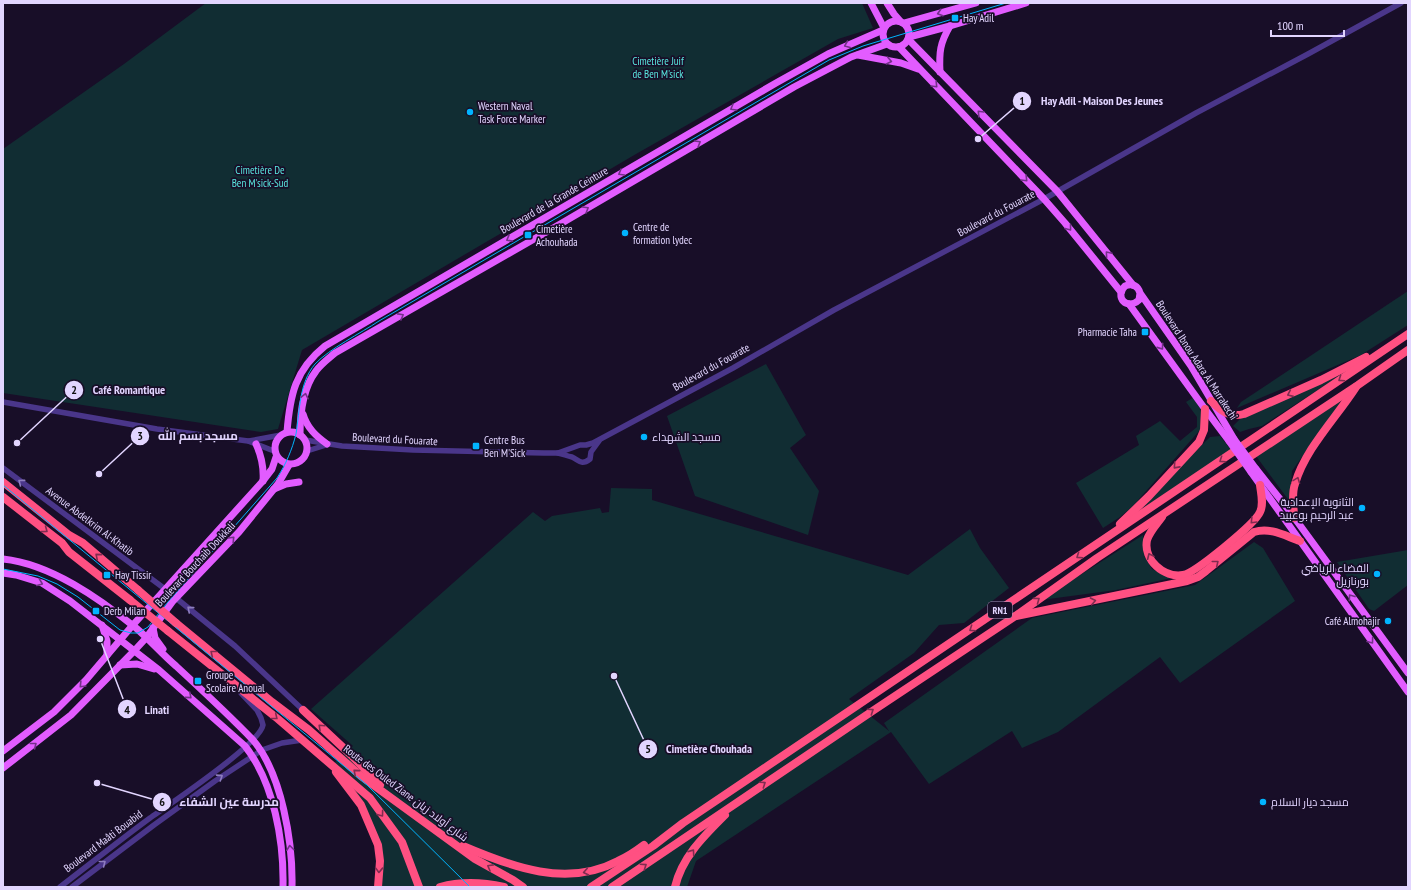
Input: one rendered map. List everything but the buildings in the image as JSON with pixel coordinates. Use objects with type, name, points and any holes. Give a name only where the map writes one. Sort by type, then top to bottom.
[{"type":"highway","name":"RN1","points":[[591,887],[1408,334]]},
{"type":"highway","points":[[1211,401],[1221,411],[1228,415],[1236,416],[1244,414],[1322,380],[1400,339]]},
{"type":"highway","name":"RN1","points":[[612,887],[1014,617],[1096,558],[1358,385],[1408,350]]},
{"type":"highway","points":[[1294,518],[1293,495],[1295,484],[1302,466],[1312,449],[1358,385]]},
{"type":"highway","points":[[1092,547],[1121,523],[1149,496],[1199,442],[1204,430],[1204,409]]},
{"type":"highway","name":"Route des Ouled Ziane شارع أولاد زيان","points":[[3,482],[69,535],[83,543],[176,623],[272,702],[309,730],[361,776],[388,794],[475,859],[514,880],[523,887]]},
{"type":"highway","points":[[1166,512],[1149,535],[1147,550],[1154,565],[1162,571],[1183,575],[1192,572],[1234,539],[1255,520],[1260,512],[1262,504],[1260,485]]},
{"type":"highway","name":"Route des Ouled Ziane شارع أولاد زيان","points":[[3,497],[62,543],[69,552],[329,762],[370,798],[402,842],[418,885]]},
{"type":"highway","points":[[1014,617],[1187,581],[1198,577],[1254,532],[1272,530],[1300,541]]},
{"type":"highway","points":[[303,710],[365,768],[388,794]]},
{"type":"highway","points":[[329,762],[361,805],[373,830],[378,846],[380,861],[378,887]]},
{"type":"highway","points":[[675,886],[689,855],[699,842],[741,800]]},
{"type":"highway","points":[[447,838],[486,856],[514,866],[558,875],[575,874],[618,862],[671,829],[683,824]]},
{"type":"highway","points":[[440,887],[462,883],[487,883],[504,887]]},
{"type":"main road","points":[[871,3],[883,29],[883,37],[887,44],[894,47],[899,47],[904,44],[908,38],[908,29],[894,14],[887,3]]},
{"type":"main road","points":[[883,29],[889,22],[902,22],[976,3]]},
{"type":"main road","points":[[908,38],[1026,3]]},
{"type":"main road","points":[[940,72],[941,42],[950,26]]},
{"type":"main road","name":"Boulevard de la Grande Ceinture","points":[[284,434],[291,397],[298,378],[307,363],[325,346],[776,83],[833,51],[883,29]]},
{"type":"main road","points":[[899,47],[1044,199],[1121,292],[1124,302],[1129,304],[1136,303],[1140,297],[1138,288],[1132,285],[1057,191],[908,38]]},
{"type":"main road","points":[[303,437],[296,433],[284,434],[276,440],[274,446],[276,454],[282,463],[289,465],[295,464],[302,460],[307,451],[307,445],[303,437],[302,412],[307,388],[317,370],[335,354],[826,69],[856,55],[887,44]]},
{"type":"main road","points":[[856,55],[908,65],[922,71]]},
{"type":"main road","points":[[1121,292],[1125,286],[1132,285]]},
{"type":"main road","name":"Boulevard Ibnou Adara Al Marrakechi","points":[[1140,293],[1190,366],[1232,440]]},
{"type":"main road","name":"Boulevard Ibnou Adara Al Marrakechi","points":[[1129,304],[1204,409],[1232,440]]},
{"type":"main road","points":[[302,412],[309,428],[316,436],[327,444]]},
{"type":"main road","points":[[1232,440],[1254,470],[1294,518],[1408,673]]},
{"type":"main road","points":[[256,444],[263,465],[262,482]]},
{"type":"main road","name":"Boulevard Bouchaib Doukkali","points":[[3,751],[54,712],[86,680],[132,626],[262,482],[272,469],[276,454]]},
{"type":"main road","name":"Boulevard Bouchaib Doukkali","points":[[3,768],[71,715],[135,650],[146,638],[176,598],[239,532],[272,490],[289,465]]},
{"type":"main road","points":[[1254,470],[1260,485],[1408,692]]},
{"type":"main road","points":[[272,490],[286,484],[299,482]]},
{"type":"main road","points":[[3,559],[25,563],[54,574],[87,593],[132,626],[262,750],[277,786],[285,817],[290,851],[292,887]]},
{"type":"main road","points":[[3,573],[20,576],[42,583],[70,601],[135,650],[245,746],[266,782],[274,808],[281,850],[283,887]]},
{"type":"main road","points":[[102,625],[107,641],[107,655]]},
{"type":"main road","points":[[153,628],[155,638],[172,663]]},
{"type":"main road","points":[[120,665],[137,664],[159,670]]},
{"type":"street","name":"Boulevard du Fouarate","points":[[558,453],[601,439],[728,371],[776,342],[866,292],[1044,199],[1196,113],[1401,3]]},
{"type":"street","points":[[3,402],[157,429],[248,441],[276,454]]},
{"type":"street","points":[[248,441],[284,434]]},
{"type":"street","name":"Boulevard du Fouarate","points":[[303,437],[327,444],[412,450],[558,453],[574,458],[579,462],[590,460],[591,452],[601,439]]},
{"type":"street","name":"Boulevard du Fouarate","points":[[307,451],[327,444]]},
{"type":"street","points":[[586,445],[591,452]]},
{"type":"street","points":[[574,458],[574,452],[577,446]]},
{"type":"street","name":"Avenue Abdelkrim Al-Khatib","points":[[3,468],[165,589]]},
{"type":"street","points":[[176,598],[234,646],[303,710]]},
{"type":"street","name":"Boulevard Maâti Bouabid","points":[[60,887],[151,818],[210,776],[253,740],[262,729],[261,718],[257,710],[231,682]]},
{"type":"street","name":"Boulevard Maâti Bouabid","points":[[72,887],[154,824],[252,756],[276,744],[302,740]]},
{"type":"green space","name":"Cimetière De Ben M'sick-Sud","points":[[206,3],[862,3],[873,28],[838,39],[636,154],[302,350],[278,429],[261,432],[3,393],[3,149],[124,64]]},
{"type":"green space","points":[[1408,291],[1408,325],[1361,355],[1237,408],[1241,402]]},
{"type":"green space","points":[[766,364],[806,435],[790,448],[819,491],[808,535],[695,496],[667,416]]},
{"type":"green space","points":[[1344,373],[1262,426],[1240,432],[1233,426],[1242,417]]},
{"type":"green space","points":[[1194,397],[1201,412],[1200,430],[1132,507],[1103,528],[1076,483],[1139,445],[1136,436],[1160,421],[1180,441],[1197,427],[1197,417],[1186,402]]},
{"type":"green space","points":[[1338,401],[1340,403],[1292,471],[1290,502],[1256,456]]},
{"type":"green space","points":[[1220,436],[1231,450],[1142,509],[1210,437]]},
{"type":"green space","points":[[611,488],[652,489],[652,500],[908,575],[970,529],[980,548],[1009,588],[964,623],[939,625],[914,653],[849,699],[889,731],[884,723],[1032,618],[1195,585],[1254,542],[1263,548],[1295,601],[1180,683],[1160,657],[1058,732],[1022,748],[1012,731],[929,784],[891,732],[696,861],[687,887],[376,887],[376,834],[332,765],[353,746],[311,709],[533,512],[545,521],[552,516],[600,508],[602,513],[609,512]]},
{"type":"green space","points":[[1143,535],[1144,556],[1152,569],[1172,578],[1116,590],[1041,600]]},
{"type":"green space","name":"الفضاء الرياضي بورنازيل","points":[[1408,550],[1408,585],[1374,611],[1369,609],[1337,562]]},
{"type":"tram line","points":[[3,569],[38,576],[57,584],[78,597],[120,630],[138,633],[148,627],[167,603],[277,478],[291,451],[296,434],[303,388],[310,371],[321,358],[379,321],[829,60],[863,46],[1006,3]]},
{"type":"tram line","points":[[3,485],[367,785],[470,887]]},
{"type":"place","name":"Hay Adil","points":[[955,18]]},
{"type":"place","name":"Western Naval Task Force Marker","points":[[470,112]]},
{"type":"place","name":"Hay Adil - Maison Des Jeunes","points":[[978,139]]},
{"type":"place","name":"Centre de formation lydec","points":[[625,233]]},
{"type":"place","name":"Cimetière Achouhada","points":[[528,235]]},
{"type":"place","name":"Pharmacie Taha","points":[[1145,332]]},
{"type":"place","name":"مسجد الشهداء","points":[[644,437]]},
{"type":"place","name":"Café Romantique","points":[[17,443]]},
{"type":"place","name":"Centre Bus Ben M'Sick","points":[[476,446]]},
{"type":"place","name":"مسجد بسم الله","points":[[99,474]]},
{"type":"place","name":"الثانوية الإعدادية عبد الرحيم بوعبيد","points":[[1362,508]]},
{"type":"place","name":"الفضاء الرياضي بورنازيل","points":[[1377,574]]},
{"type":"place","name":"Hay Tissir","points":[[107,575]]},
{"type":"place","name":"Derb Milan","points":[[96,611]]},
{"type":"place","name":"Café Almohajir","points":[[1388,621]]},
{"type":"place","name":"Linati","points":[[100,639]]},
{"type":"place","name":"Cimetière Chouhada","points":[[614,676]]},
{"type":"place","name":"Groupe Scolaire Anoual","points":[[198,681]]},
{"type":"place","name":"مدرسة عين الشفاء","points":[[97,783]]},
{"type":"place","name":"مسجد ديار السلام","points":[[1263,802]]},
{"type":"park label","name":"Cimetière Juif de Ben M'sick","points":[[658,67]]}]
